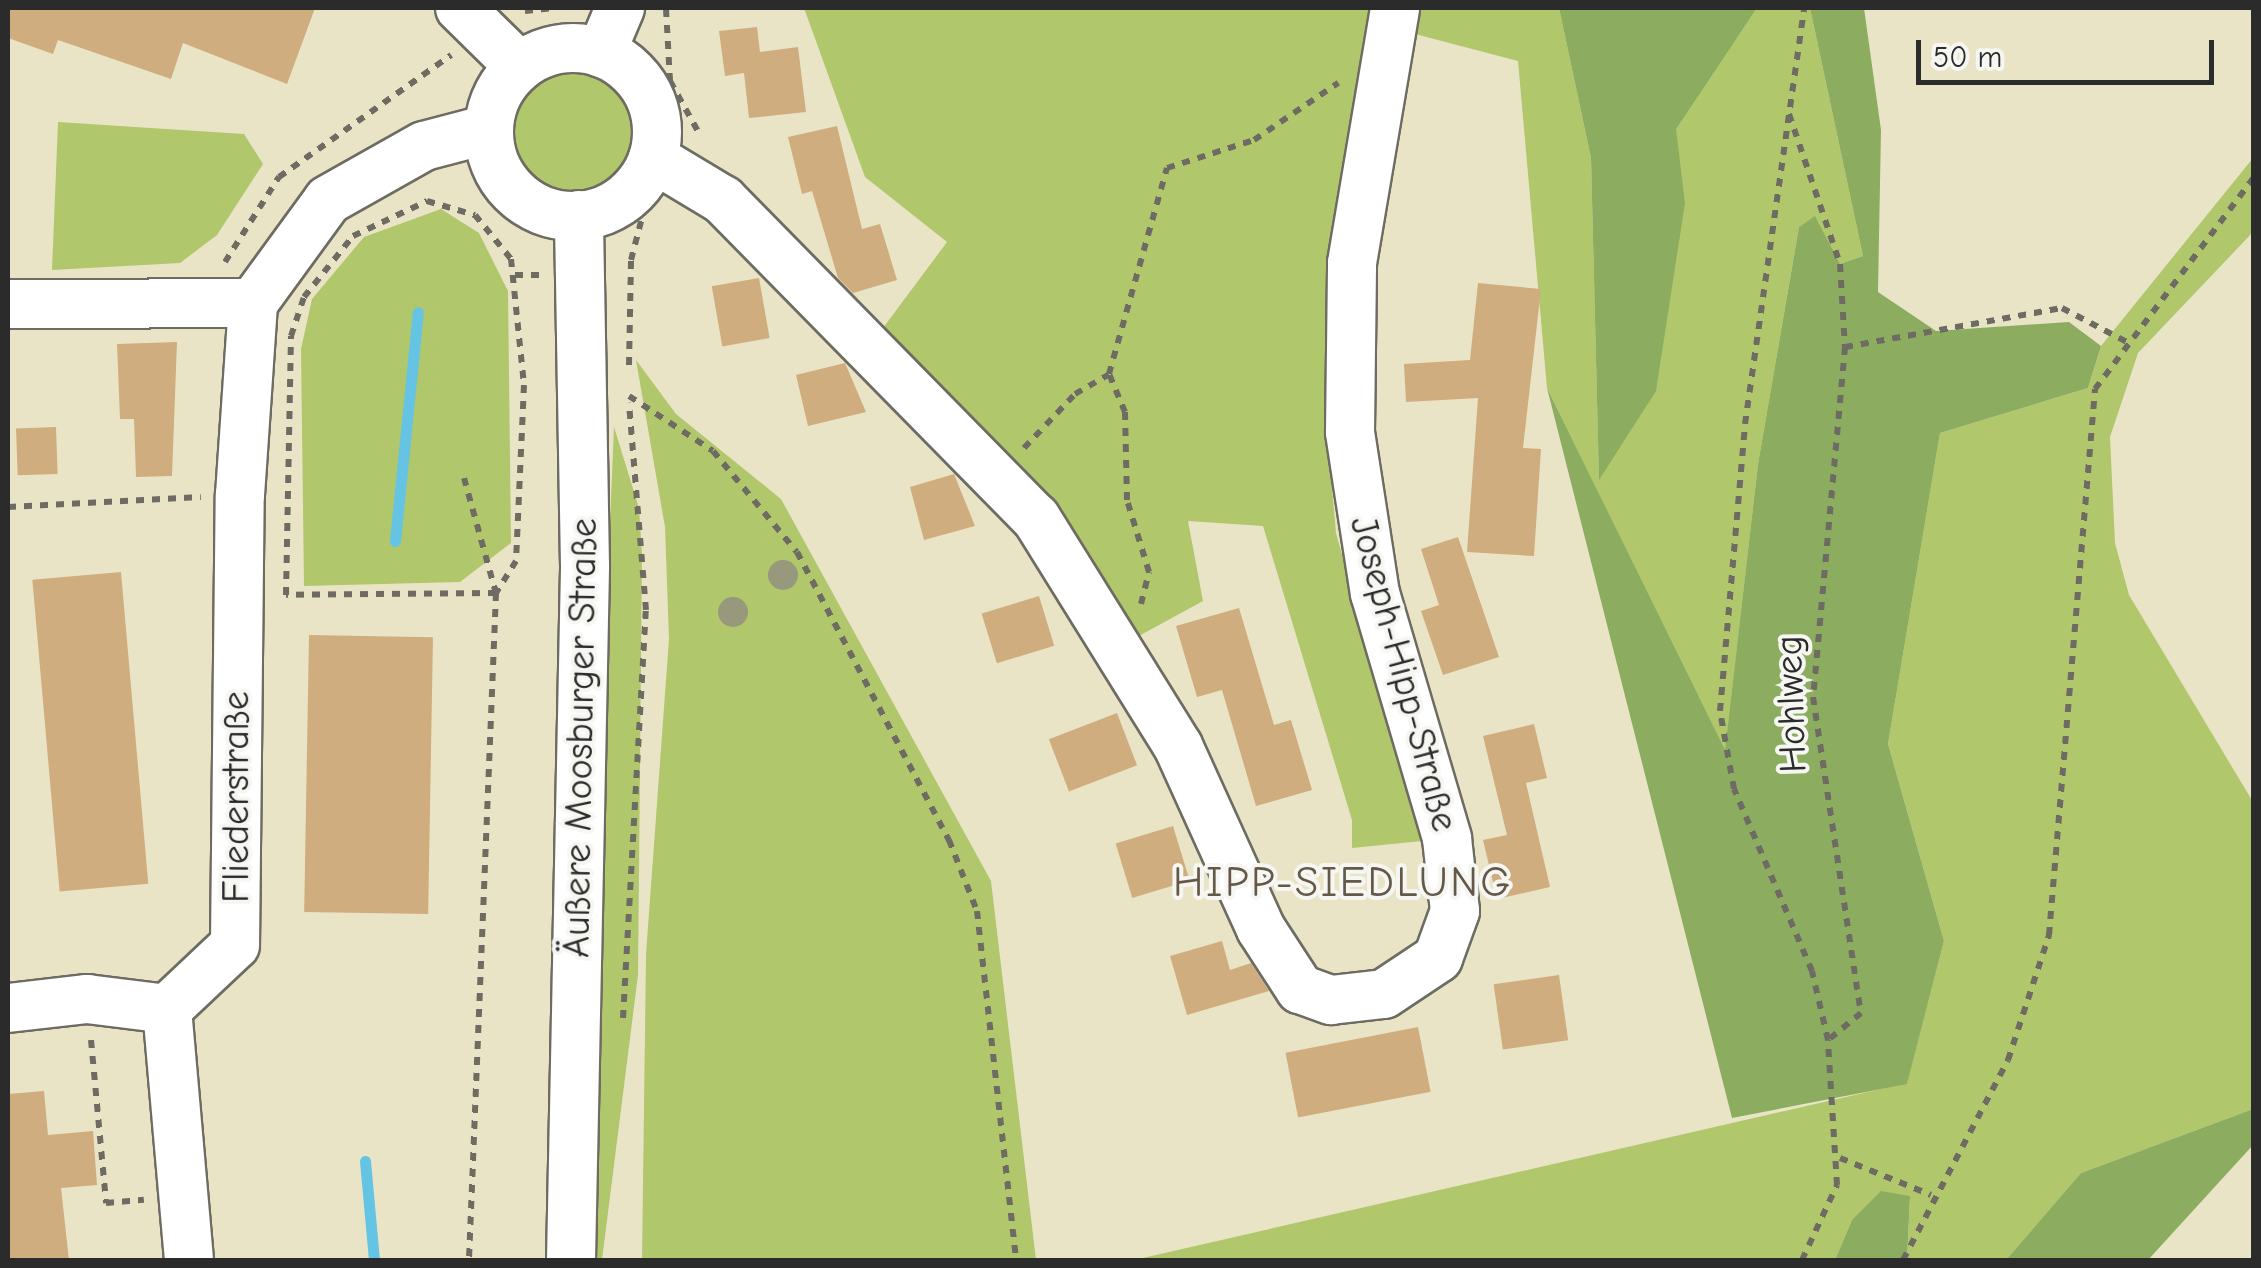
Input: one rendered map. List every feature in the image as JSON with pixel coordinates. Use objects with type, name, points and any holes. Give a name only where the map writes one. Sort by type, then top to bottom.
[{"type":"street","points":[[460,8],[519,66]]},
{"type":"street","points":[[601,53],[620,8]]},
{"type":"street","name":"Joseph-Hipp-Straße","points":[[653,158],[700,181],[998,478],[1115,636],[1300,989],[1355,999],[1416,980],[1438,958],[1456,911],[1446,838],[1376,594],[1350,432],[1352,263],[1395,8]]},
{"type":"street","points":[[573,47],[601,53],[648,96],[653,158],[622,201],[579,216],[540,210],[515,195],[498,172],[489,128],[500,88],[519,66],[573,47]]},
{"type":"street","points":[[8,304],[253,302],[328,200],[407,154],[489,128]]},
{"type":"street","name":"Äußere Moosburger Straße","points":[[570,1260],[586,566],[579,216]]},
{"type":"street","name":"Fliederstraße","points":[[167,1009],[234,946],[240,495],[253,302]]},
{"type":"street","points":[[8,1008],[87,999],[167,1009],[189,1260]]},
{"type":"path","points":[[516,8],[552,8]]},
{"type":"path","points":[[622,1036],[646,610],[629,396],[630,275],[641,205],[661,192],[685,201],[700,181],[706,147],[670,81],[666,8]]},
{"type":"path","points":[[1802,1260],[1840,1158],[1828,1040],[1812,971],[1734,789],[1720,711],[1744,424],[1804,8]]},
{"type":"path","points":[[1115,636],[1144,599],[1149,572],[1126,500],[1125,412],[1109,374],[1168,168],[1254,140],[1335,82],[1378,95]]},
{"type":"path","points":[[1788,111],[1840,264],[1845,347],[2062,308],[2126,342]]},
{"type":"path","points":[[1904,1260],[1932,1195],[2008,1060],[2049,934],[2060,877],[2090,408],[2126,342],[2254,178]]},
{"type":"path","points":[[291,336],[324,267],[389,214],[452,203],[495,235],[515,275],[524,384],[516,560],[496,593]]},
{"type":"path","name":"Hohlweg","points":[[1828,1040],[1860,1013],[1813,697],[1845,347]]},
{"type":"path","points":[[998,478],[1055,412],[1109,374]]},
{"type":"path","points":[[629,396],[713,452],[797,552],[949,840],[977,911],[1016,1260]]},
{"type":"path","points":[[464,478],[496,593],[469,1260]]},
{"type":"path","points":[[8,507],[240,495]]},
{"type":"path","points":[[286,495],[286,596],[496,593]]},
{"type":"path","points":[[87,999],[106,1203],[183,1197]]},
{"type":"path","points":[[1840,1158],[1932,1195]]},
{"type":"green space","points":[[804,8],[1385,8],[1333,278],[1325,409],[1336,533],[1422,841],[1352,848],[1352,820],[1263,526],[1188,521],[1203,601],[1137,637],[1058,515],[883,328],[947,242],[865,177]]},
{"type":"green space","points":[[1422,8],[1559,8],[1591,158],[1599,478],[1684,203],[1675,129],[1757,8],[1810,8],[1863,256],[1840,264],[1815,217],[1799,227],[1758,464],[1725,752],[1547,388],[1518,61],[1415,34]]},
{"type":"green space","points":[[1559,8],[1757,8],[1676,129],[1685,203],[1656,391],[1599,480],[1591,158]]},
{"type":"green space","points":[[1810,8],[1864,8],[1881,130],[1878,292],[1936,331],[2069,322],[2101,346],[2088,388],[1940,433],[1888,744],[1944,941],[1907,1084],[1732,1118],[1547,388],[1725,750],[1758,464],[1799,227],[1815,216],[1840,264],[1863,256]]},
{"type":"green space","points":[[573,69],[597,74],[617,88],[631,108],[636,132],[631,156],[617,176],[597,190],[573,195],[549,190],[529,176],[515,156],[510,132],[515,108],[529,88],[549,74]]},
{"type":"green space","points":[[58,122],[244,134],[263,164],[217,235],[180,263],[52,270]]},
{"type":"green space","points":[[2253,158],[2253,232],[2138,353],[2110,437],[2115,543],[2129,595],[2253,802],[2253,1109],[2081,1173],[2006,1260],[1907,1260],[1910,1197],[1852,1220],[1835,1260],[1134,1260],[1907,1083],[1944,941],[1888,744],[1940,433],[2088,388],[2101,346]]},
{"type":"green space","points":[[441,209],[479,233],[508,291],[511,543],[460,582],[304,586],[301,349],[312,299],[364,237]]},
{"type":"green space","points":[[636,360],[676,414],[781,499],[991,881],[1036,1260],[642,1260],[646,954],[669,639],[665,527]]},
{"type":"green space","points":[[614,427],[639,508],[642,555],[638,975],[602,1260],[579,1260]]},
{"type":"green space","points":[[2253,1109],[2253,1145],[2148,1260],[2006,1260],[2081,1173]]},
{"type":"green space","points":[[1881,1191],[1910,1196],[1907,1260],[1835,1260],[1852,1220]]},
{"type":"building","points":[[8,8],[315,8],[287,84],[183,43],[171,79],[58,40],[53,54],[8,38]]},
{"type":"building","points":[[757,27],[760,52],[798,47],[806,112],[749,118],[744,73],[725,76],[719,31]]},
{"type":"building","points":[[837,126],[862,229],[880,224],[897,280],[853,293],[838,278],[812,191],[802,194],[788,137]]},
{"type":"building","points":[[759,278],[770,338],[722,346],[712,286]]},
{"type":"building","points":[[1478,283],[1541,289],[1523,448],[1541,449],[1534,556],[1467,552],[1478,398],[1406,402],[1404,364],[1470,360]]},
{"type":"building","points":[[177,342],[172,476],[136,477],[134,419],[120,419],[117,344]]},
{"type":"building","points":[[845,363],[866,412],[808,426],[796,375]]},
{"type":"building","points":[[56,427],[58,474],[18,475],[16,428]]},
{"type":"building","points":[[954,474],[975,526],[924,540],[910,487]]},
{"type":"building","points":[[1458,537],[1499,657],[1443,675],[1421,611],[1439,605],[1421,549]]},
{"type":"building","points":[[121,572],[148,884],[60,892],[32,580]]},
{"type":"building","points":[[1039,596],[1054,646],[997,663],[982,614]]},
{"type":"building","points":[[1239,608],[1274,725],[1291,720],[1312,790],[1256,806],[1222,690],[1197,697],[1176,626]]},
{"type":"building","points":[[309,635],[433,637],[428,914],[304,912]]},
{"type":"building","points":[[1117,713],[1137,765],[1069,791],[1049,739]]},
{"type":"building","points":[[1534,724],[1547,778],[1526,783],[1550,887],[1497,899],[1483,840],[1507,835],[1483,736]]},
{"type":"building","points":[[1173,826],[1190,881],[1132,898],[1116,844]]},
{"type":"building","points":[[1222,941],[1230,970],[1251,963],[1269,991],[1187,1015],[1170,956]]},
{"type":"building","points":[[1559,975],[1568,1040],[1503,1050],[1494,984]]},
{"type":"building","points":[[1418,1027],[1431,1092],[1298,1118],[1285,1053]]},
{"type":"building","points":[[44,1091],[48,1135],[93,1131],[97,1185],[61,1188],[69,1260],[8,1260],[8,1094]]},
{"type":"waterway","points":[[395,541],[418,312]]},
{"type":"waterway","points":[[365,1161],[374,1260]]},
{"type":"district","name":"HIPP-SIEDLUNG","points":[[1343,883]]}]
